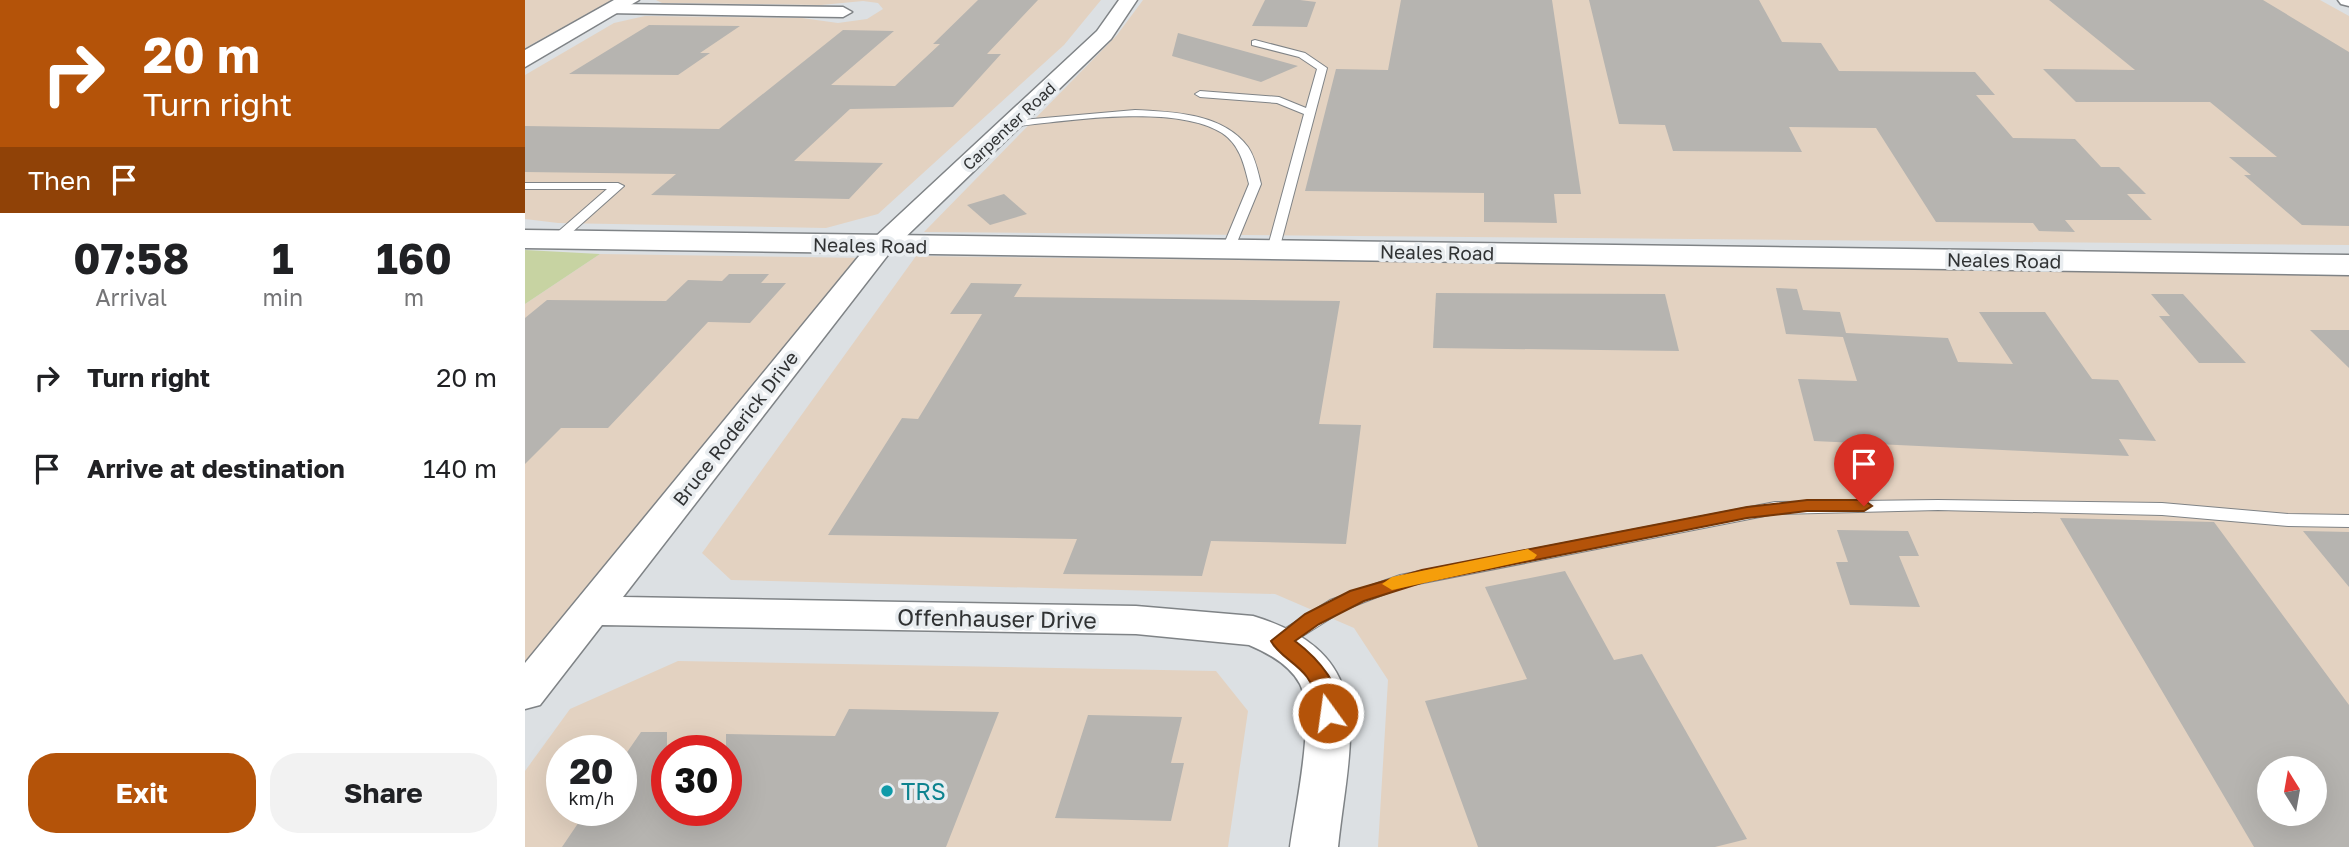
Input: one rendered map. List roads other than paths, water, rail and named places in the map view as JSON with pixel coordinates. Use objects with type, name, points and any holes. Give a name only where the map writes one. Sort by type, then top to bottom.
[{"type":"street","name":"Carpenter Road","points":[[882,245],[1104,36],[1129,0]]},
{"type":"street","points":[[525,60],[621,4],[843,12]]},
{"type":"street","name":"Neales Road","points":[[525,239],[2349,265]]},
{"type":"street","name":"Bruce Roderick Drive","points":[[590,611],[882,245]]},
{"type":"street","points":[[525,693],[590,611]]},
{"type":"street","name":"Offenhauser Drive","points":[[590,611],[1136,620],[1253,631],[1280,641],[1300,655],[1318,675],[1327,698],[1328,729],[1314,847]]},
{"type":"lane","points":[[1255,43],[1302,55],[1322,68],[1273,250]]},
{"type":"lane","points":[[1200,94],[1279,100],[1310,113]]},
{"type":"lane","points":[[1010,124],[1153,114],[1184,116],[1208,122],[1225,132],[1243,148],[1255,184],[1251,199],[1239,216],[1228,249]]},
{"type":"lane","points":[[525,186],[618,186],[556,240]]},
{"type":"lane","points":[[1280,641],[1337,605],[1400,581],[1640,532],[1786,507],[1966,505],[2207,511],[2288,520],[2349,521]]},
{"type":"place","name":"TRS","points":[[887,791]]}]
